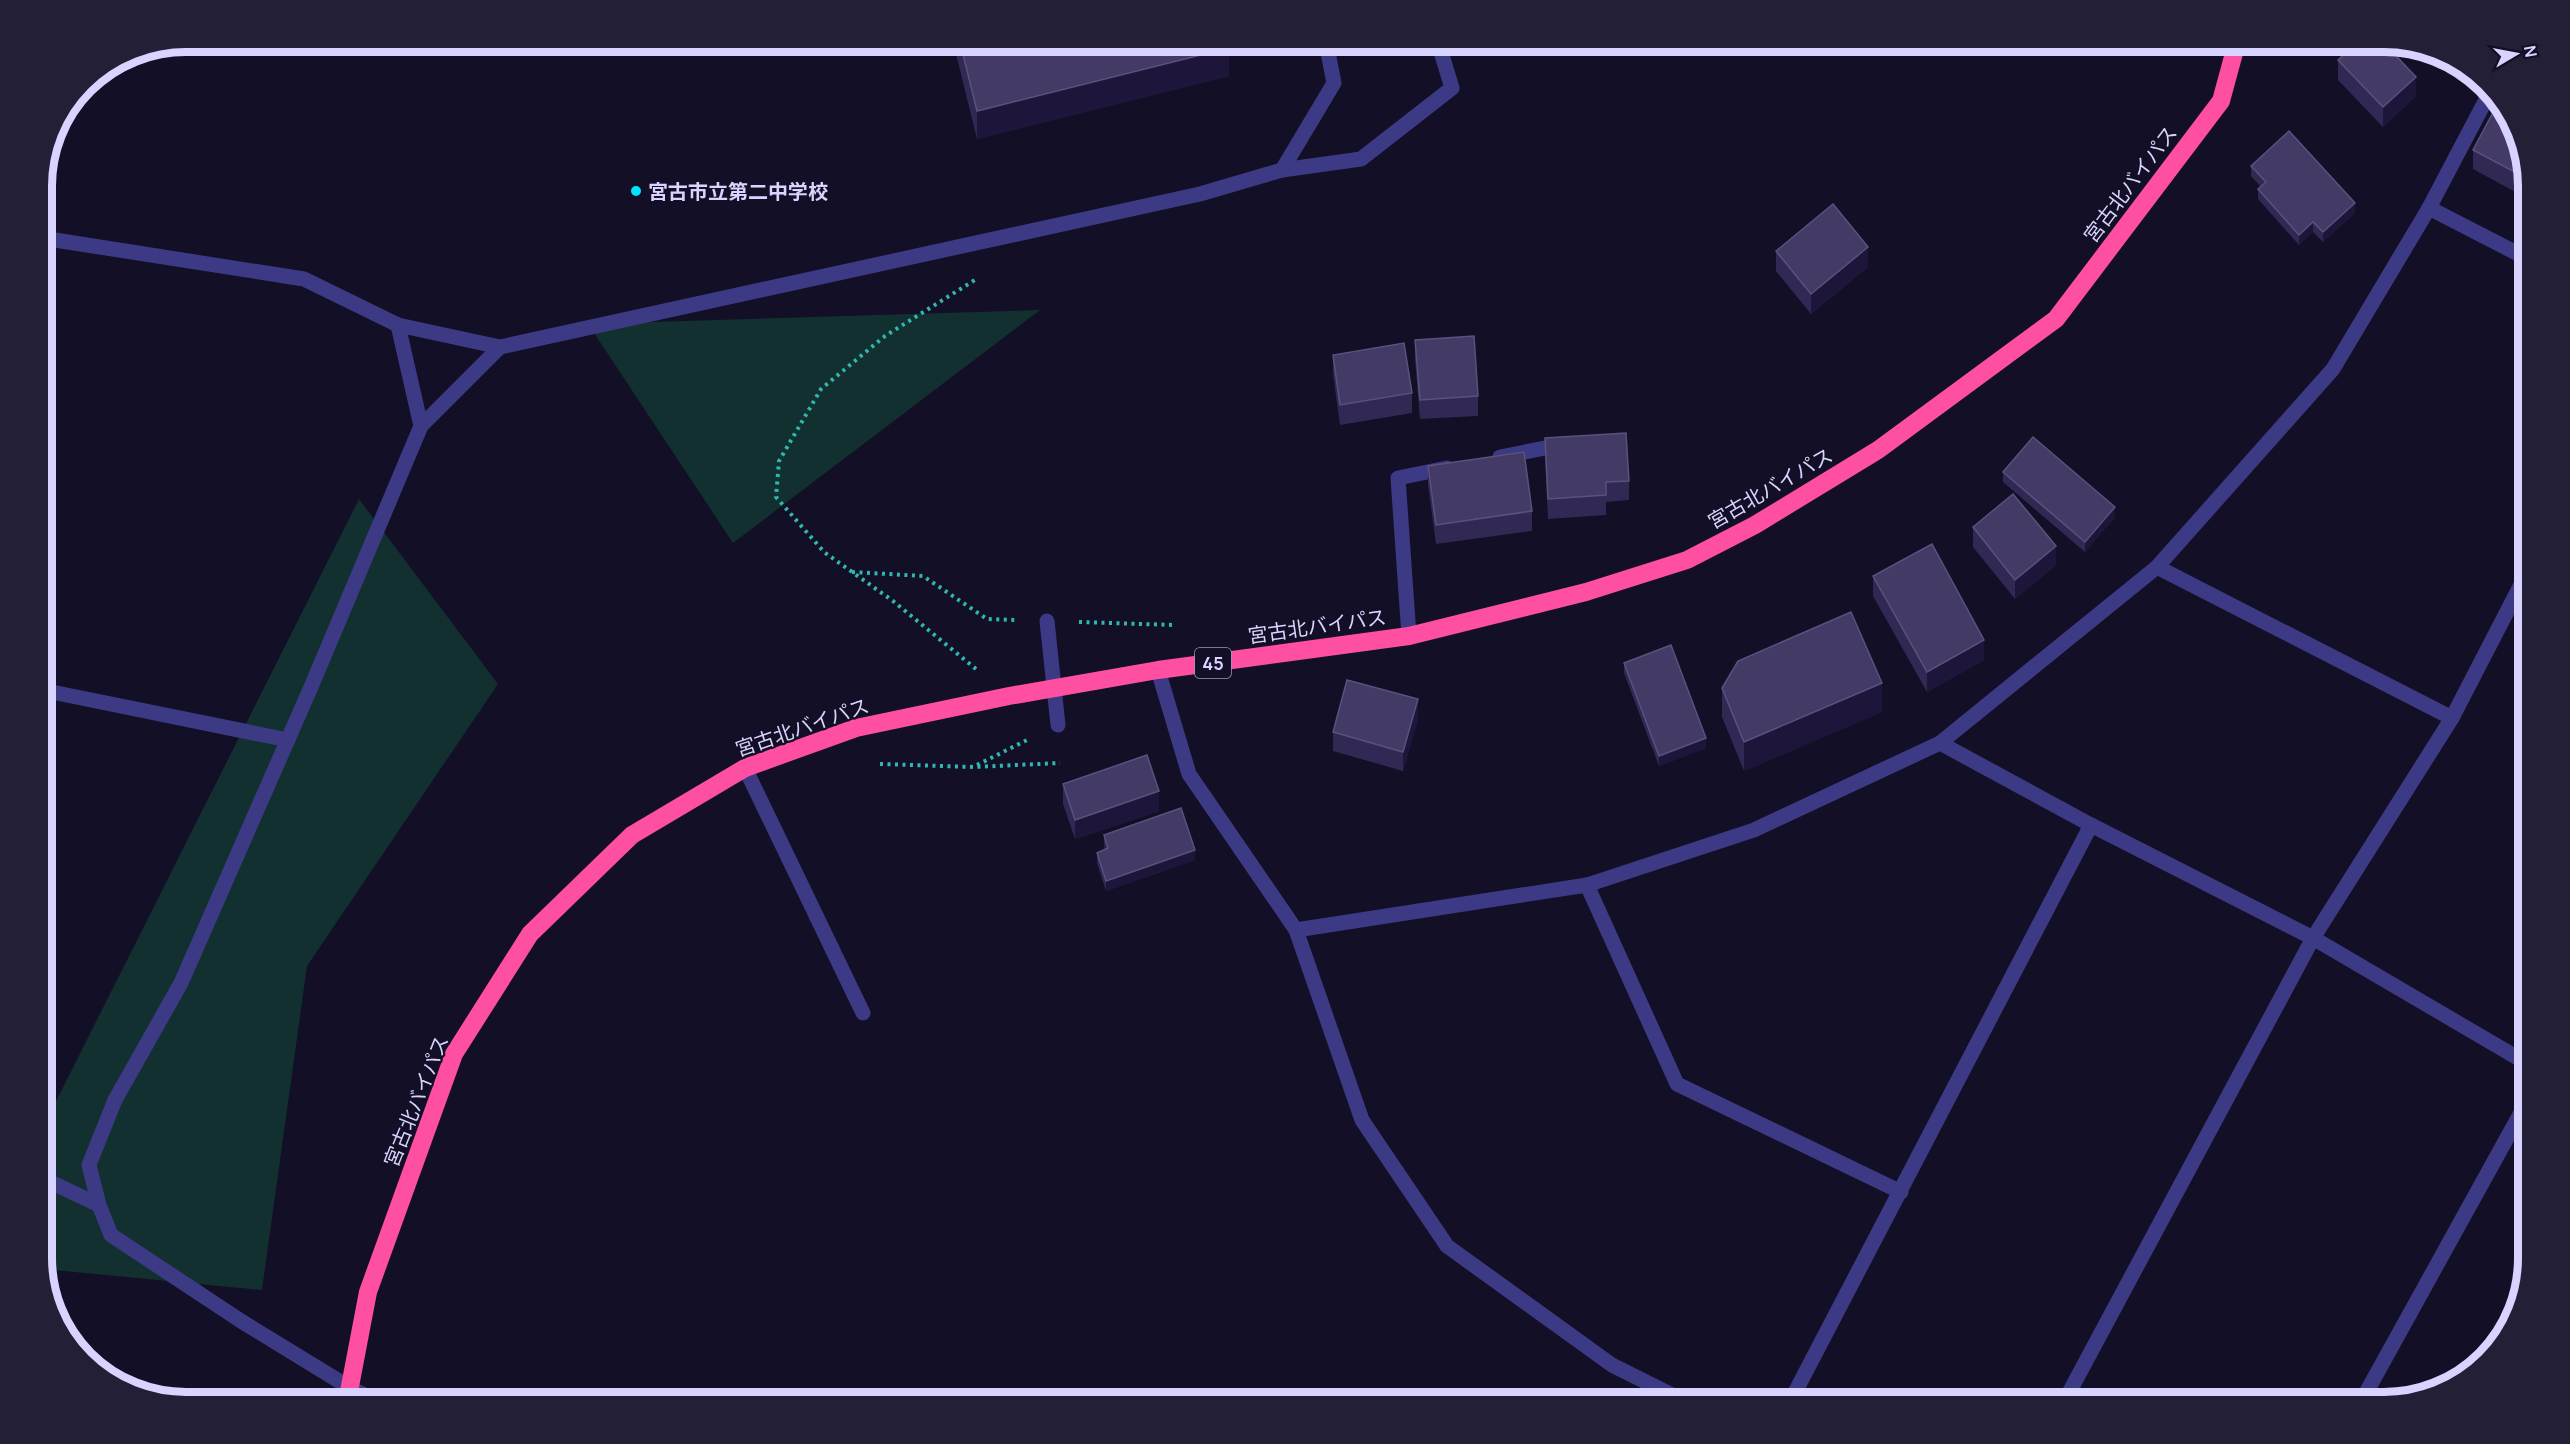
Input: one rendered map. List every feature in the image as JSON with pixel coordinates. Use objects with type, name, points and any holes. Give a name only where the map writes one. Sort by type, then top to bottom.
[{"type":"highway","name":"宮古北バイパス","points":[[351,1392],[368,1292],[454,1054],[530,934],[632,835],[745,768],[856,728],[1009,696],[1158,670],[1409,636],[1586,592],[1687,561],[1755,525],[1878,450],[2056,319],[2221,101],[2234,52]]},
{"type":"street","points":[[1282,170],[1334,83],[1328,52]]},
{"type":"street","points":[[53,240],[304,279],[398,325],[500,347],[1200,194],[1282,170],[1361,159],[1452,88],[1441,52]]},
{"type":"street","points":[[1296,930],[1587,885],[1754,830],[1940,743],[2157,567],[2333,369],[2429,208],[2486,100]]},
{"type":"street","points":[[2429,208],[2517,253]]},
{"type":"street","points":[[398,325],[421,426]]},
{"type":"street","points":[[346,1392],[111,1235],[99,1205],[89,1166],[115,1100],[181,982],[288,740],[421,426],[500,347]]},
{"type":"street","points":[[1488,459],[1568,443]]},
{"type":"street","points":[[1409,636],[1398,478],[1466,464]]},
{"type":"street","points":[[2157,567],[2452,718]]},
{"type":"street","points":[[2069,1392],[2313,938],[2452,718],[2517,592]]},
{"type":"street","points":[[1047,621],[1058,725]]},
{"type":"street","points":[[1158,670],[1189,774],[1296,930],[1362,1120],[1447,1246],[1612,1365],[1666,1392]]},
{"type":"street","points":[[53,692],[288,740]]},
{"type":"street","points":[[1940,743],[2091,825],[2313,938],[2518,1058]]},
{"type":"street","points":[[745,768],[863,1013]]},
{"type":"street","points":[[1795,1392],[2091,825]]},
{"type":"street","points":[[1587,885],[1677,1084],[1901,1192]]},
{"type":"street","points":[[2367,1392],[2518,1118]]},
{"type":"street","points":[[53,1183],[99,1205]]},
{"type":"path","points":[[985,273],[885,336],[821,389],[778,461],[776,497],[824,552],[893,601],[1009,696]]},
{"type":"path","points":[[851,572],[922,576],[987,619],[1174,625]]},
{"type":"path","points":[[974,767],[1058,725]]},
{"type":"path","points":[[880,764],[974,767],[1060,763]]},
{"type":"green space","points":[[1040,310],[733,543],[588,324]]},
{"type":"green space","points":[[359,499],[498,684],[307,966],[262,1290],[53,1270],[53,1107]]},
{"type":"building","points":[[2346,52],[2393,53],[2416,77],[2383,107],[2338,60]]},
{"type":"building","points":[[963,53],[1211,53],[977,111]]},
{"type":"building","points":[[2494,111],[2507,135],[2516,173],[2473,150]]},
{"type":"building","points":[[2289,131],[2355,203],[2323,232],[2313,222],[2299,235],[2258,189],[2266,182],[2251,166]]},
{"type":"building","points":[[1833,204],[1868,247],[1811,294],[1776,251]]},
{"type":"building","points":[[1474,336],[1478,396],[1420,400],[1415,340]]},
{"type":"building","points":[[1404,343],[1412,393],[1340,405],[1333,355]]},
{"type":"building","points":[[1626,433],[1629,481],[1606,482],[1606,495],[1548,499],[1545,438]]},
{"type":"building","points":[[2033,437],[2115,507],[2085,542],[2003,472]]},
{"type":"building","points":[[1524,452],[1532,511],[1436,525],[1428,466]]},
{"type":"building","points":[[2013,494],[2056,546],[2015,580],[1973,527]]},
{"type":"building","points":[[1932,544],[1984,640],[1927,672],[1873,576]]},
{"type":"building","points":[[1851,612],[1882,683],[1744,742],[1722,688],[1738,661]]},
{"type":"building","points":[[1671,645],[1706,738],[1659,756],[1624,663]]},
{"type":"building","points":[[1347,680],[1418,699],[1403,752],[1333,732]]},
{"type":"building","points":[[1147,755],[1159,791],[1075,820],[1063,784]]},
{"type":"building","points":[[1181,808],[1195,850],[1106,881],[1097,853],[1108,848],[1104,835]]},
{"type":"place","name":"宮古市立第二中学校","points":[[636,191]]}]
